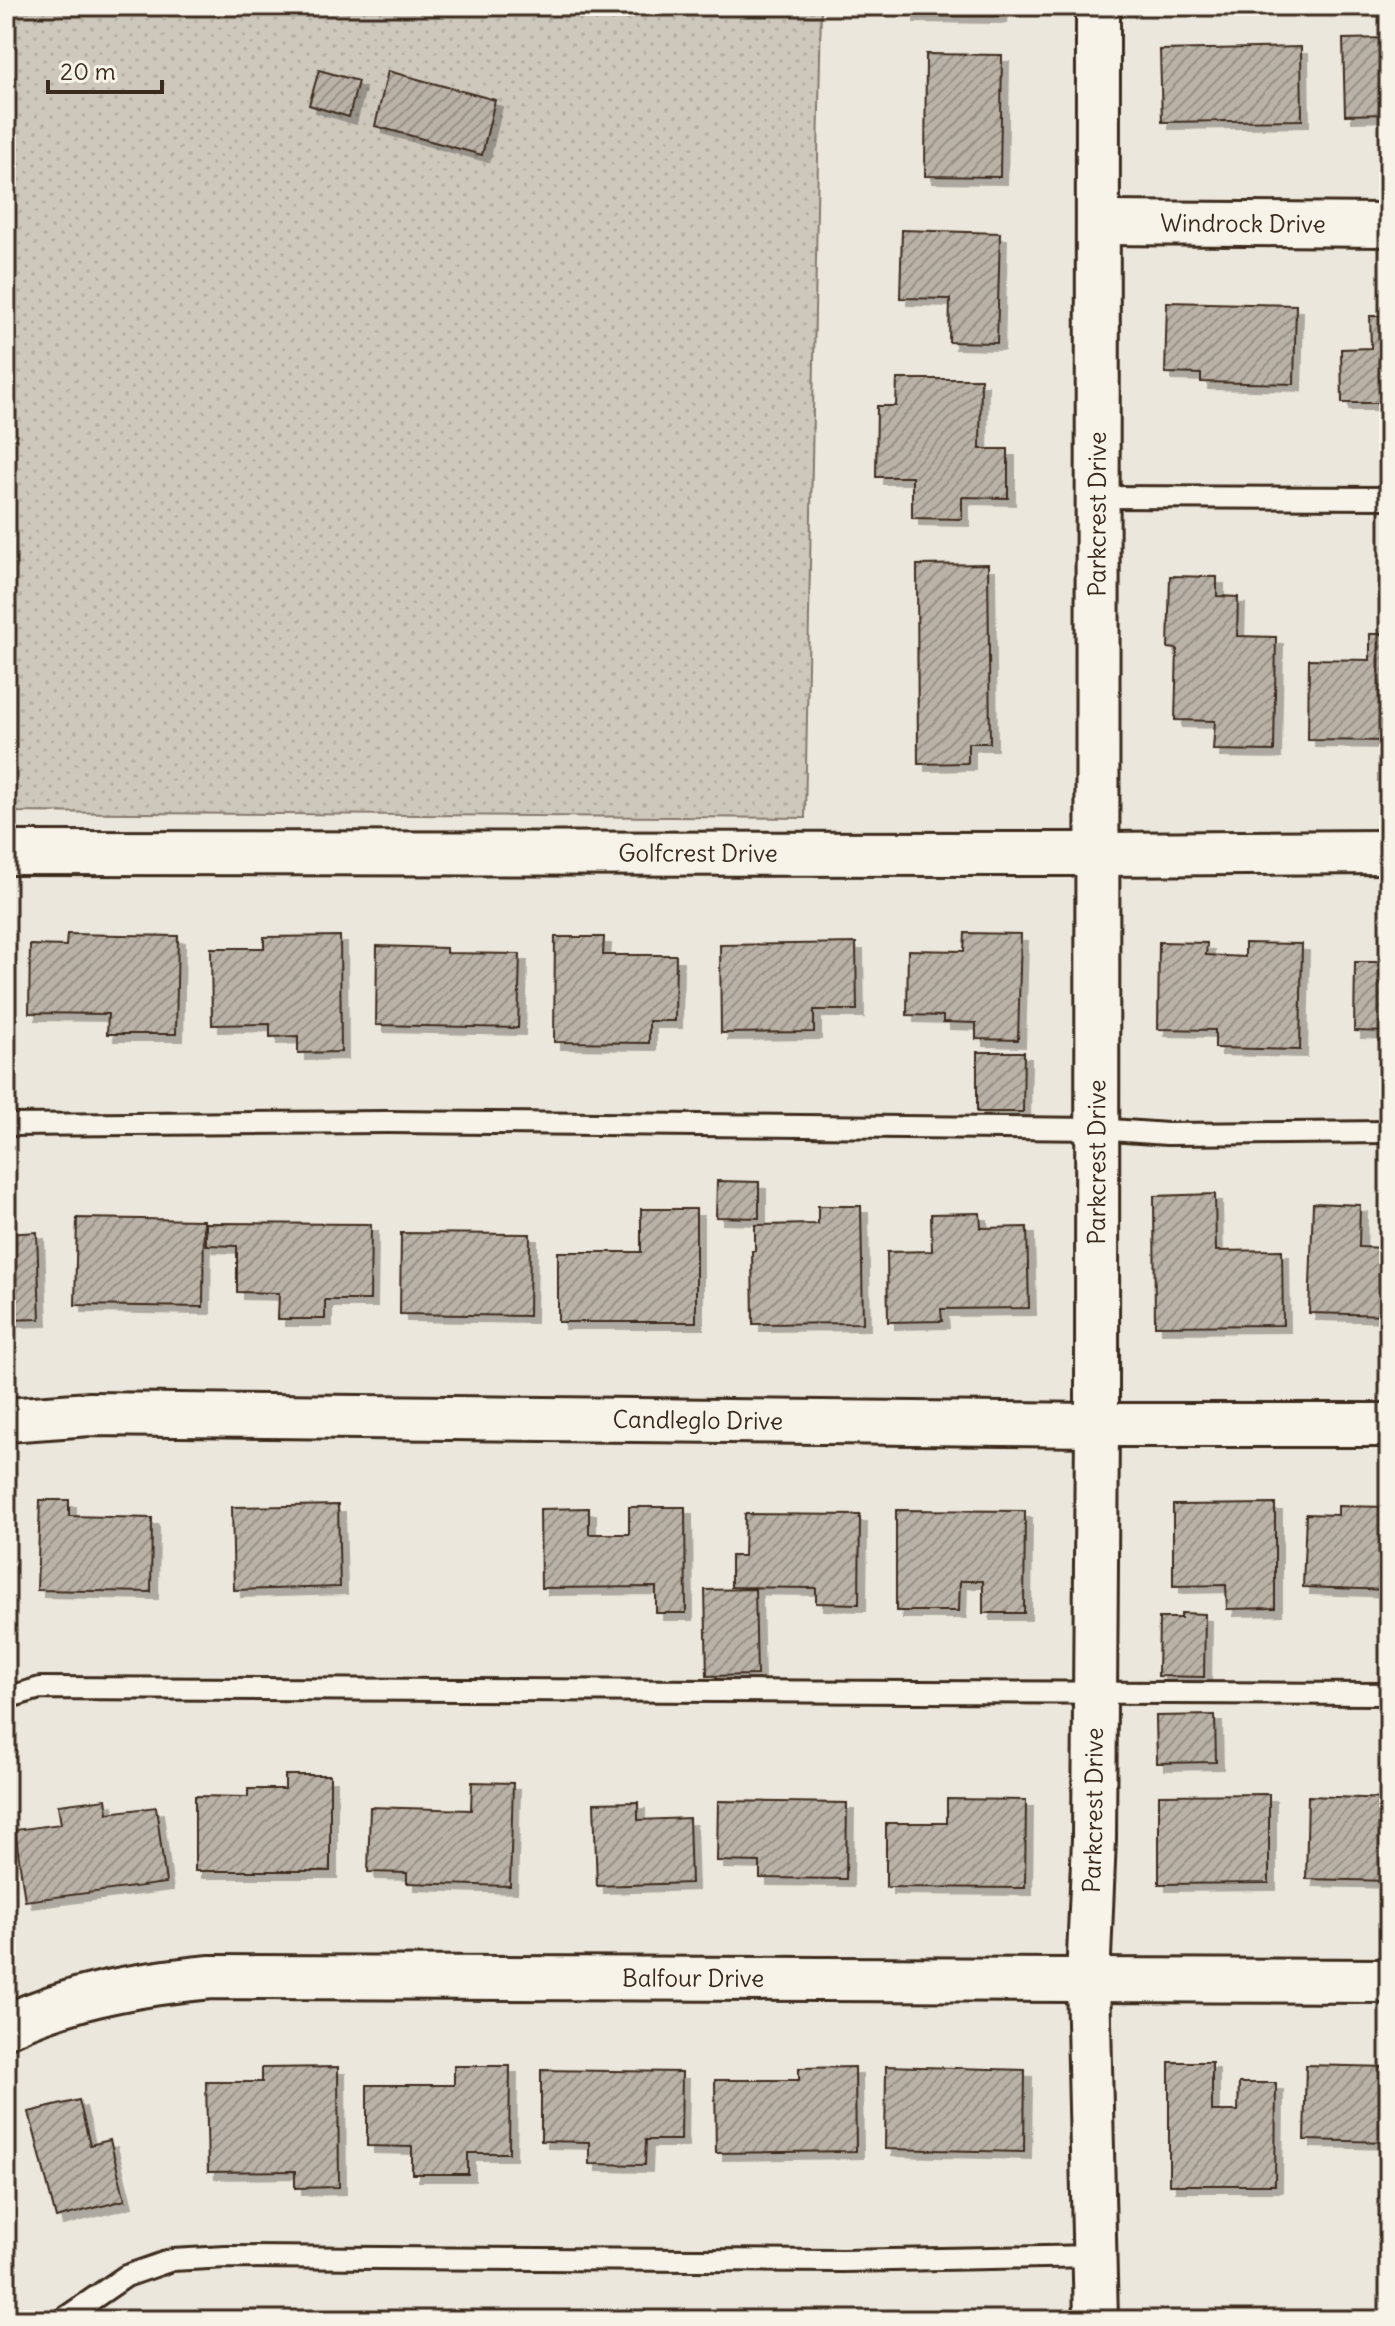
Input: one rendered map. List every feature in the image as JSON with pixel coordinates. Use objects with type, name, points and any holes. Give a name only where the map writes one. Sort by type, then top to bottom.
[{"type":"street","name":"Parkcrest Drive","points":[[1096,2320],[1088,1980],[1094,1839],[1097,1425],[1098,6]]},
{"type":"street","name":"Windrock Drive","points":[[1099,223],[1389,225]]},
{"type":"street","name":"Golfcrest Drive","points":[[6,853],[1389,852]]},
{"type":"street","name":"Candleglo Drive","points":[[6,1420],[90,1414],[1097,1425],[1389,1425]]},
{"type":"street","name":"Balfour Drive","points":[[6,2026],[85,1996],[138,1984],[211,1977],[1389,1981]]},
{"type":"lane","points":[[1098,497],[1389,498]]},
{"type":"lane","points":[[6,1125],[388,1122],[1097,1129],[1167,1134],[1389,1132]]},
{"type":"lane","points":[[6,1698],[40,1688],[1389,1694]]},
{"type":"lane","points":[[62,2320],[126,2276],[172,2260],[241,2257],[843,2261],[1094,2256]]},
{"type":"shaded area","points":[[6,6],[821,6],[805,818],[6,812]]},
{"type":"building","points":[[907,6],[1001,6],[1000,16],[907,15]]},
{"type":"building","points":[[1389,38],[1389,114],[1345,115],[1343,39]]},
{"type":"building","points":[[1301,47],[1302,120],[1162,122],[1160,50]]},
{"type":"building","points":[[926,54],[1002,55],[1000,177],[925,176]]},
{"type":"building","points":[[319,70],[358,81],[349,117],[309,105]]},
{"type":"building","points":[[388,71],[495,100],[482,155],[375,126]]},
{"type":"building","points":[[902,230],[1000,233],[997,343],[949,342],[950,299],[900,298]]},
{"type":"building","points":[[1167,302],[1296,305],[1294,384],[1201,382],[1201,374],[1165,373]]},
{"type":"building","points":[[1370,316],[1389,316],[1389,403],[1342,403],[1341,349],[1371,348]]},
{"type":"building","points":[[897,379],[981,379],[980,449],[1008,449],[1008,498],[962,497],[962,519],[912,518],[912,477],[876,477],[877,406],[896,406]]},
{"type":"building","points":[[988,564],[990,743],[968,743],[968,763],[918,764],[917,565]]},
{"type":"building","points":[[1170,576],[1217,577],[1217,596],[1238,597],[1237,636],[1276,637],[1274,751],[1213,750],[1215,721],[1175,720],[1177,649],[1168,648]]},
{"type":"building","points":[[1370,634],[1389,634],[1389,741],[1308,740],[1309,659],[1370,660]]},
{"type":"building","points":[[965,933],[1021,934],[1018,1040],[976,1039],[976,1023],[943,1022],[943,1016],[907,1015],[908,950],[964,951]]},
{"type":"building","points":[[67,934],[178,936],[176,1034],[107,1034],[108,1014],[29,1013],[30,945],[66,946]]},
{"type":"building","points":[[340,936],[341,1052],[298,1053],[298,1036],[270,1037],[270,1024],[212,1025],[211,948],[264,948],[264,937]]},
{"type":"building","points":[[555,937],[604,937],[603,955],[676,955],[675,1021],[649,1021],[649,1043],[554,1042]]},
{"type":"building","points":[[1159,942],[1207,943],[1206,955],[1245,957],[1245,943],[1302,944],[1300,1050],[1215,1048],[1215,1030],[1158,1029]]},
{"type":"building","points":[[856,943],[857,1010],[814,1010],[814,1032],[721,1033],[720,945]]},
{"type":"building","points":[[377,946],[446,948],[446,953],[520,954],[518,1028],[376,1025]]},
{"type":"building","points":[[1355,962],[1389,962],[1389,1032],[1354,1031]]},
{"type":"building","points":[[977,1052],[1024,1052],[1023,1112],[977,1112]]},
{"type":"building","points":[[717,1181],[759,1182],[759,1218],[716,1217]]},
{"type":"building","points":[[1215,1194],[1216,1251],[1282,1250],[1283,1325],[1155,1326],[1154,1196]]},
{"type":"building","points":[[1313,1203],[1360,1205],[1359,1247],[1389,1248],[1389,1315],[1309,1313]]},
{"type":"building","points":[[818,1206],[861,1206],[863,1323],[753,1324],[752,1251],[755,1251],[755,1225],[818,1224]]},
{"type":"building","points":[[641,1209],[696,1209],[696,1322],[558,1322],[558,1252],[641,1252]]},
{"type":"building","points":[[980,1213],[981,1228],[1027,1227],[1029,1308],[941,1309],[942,1321],[888,1322],[887,1252],[932,1251],[931,1214]]},
{"type":"building","points":[[77,1218],[204,1220],[203,1307],[75,1305]]},
{"type":"building","points":[[206,1223],[371,1224],[370,1300],[325,1300],[325,1319],[278,1319],[279,1293],[237,1292],[237,1246],[206,1245]]},
{"type":"building","points":[[37,1232],[40,1319],[6,1320],[6,1234]]},
{"type":"building","points":[[401,1233],[530,1234],[529,1316],[400,1314]]},
{"type":"building","points":[[40,1500],[69,1500],[69,1516],[152,1518],[151,1592],[37,1590]]},
{"type":"building","points":[[1275,1504],[1275,1608],[1227,1609],[1226,1585],[1173,1586],[1173,1505]]},
{"type":"building","points":[[338,1505],[340,1587],[234,1590],[232,1507]]},
{"type":"building","points":[[1338,1506],[1389,1507],[1389,1590],[1303,1587],[1306,1514],[1338,1515]]},
{"type":"building","points":[[629,1507],[685,1507],[686,1613],[656,1613],[656,1587],[541,1588],[540,1509],[589,1508],[589,1534],[629,1534]]},
{"type":"building","points":[[896,1510],[1025,1511],[1024,1613],[983,1613],[983,1581],[960,1581],[959,1611],[896,1611]]},
{"type":"building","points":[[745,1514],[860,1515],[859,1604],[816,1603],[816,1588],[731,1587],[731,1556],[744,1556]]},
{"type":"building","points":[[755,1589],[757,1675],[707,1676],[705,1590]]},
{"type":"building","points":[[1181,1613],[1205,1614],[1204,1677],[1158,1676],[1159,1618],[1181,1618]]},
{"type":"building","points":[[1215,1715],[1216,1762],[1157,1763],[1156,1716]]},
{"type":"building","points":[[285,1775],[330,1775],[330,1871],[195,1871],[195,1796],[248,1797],[248,1789],[285,1789]]},
{"type":"building","points":[[472,1782],[513,1783],[510,1886],[407,1883],[407,1873],[368,1872],[370,1807],[471,1810]]},
{"type":"building","points":[[1269,1794],[1269,1883],[1159,1884],[1159,1795]]},
{"type":"building","points":[[1308,1796],[1389,1799],[1389,1881],[1306,1879]]},
{"type":"building","points":[[106,1799],[108,1813],[156,1807],[166,1883],[25,1901],[15,1830],[61,1824],[58,1805]]},
{"type":"building","points":[[947,1799],[1026,1800],[1025,1888],[886,1887],[886,1823],[947,1823]]},
{"type":"building","points":[[718,1801],[847,1803],[846,1879],[760,1878],[760,1862],[717,1861]]},
{"type":"building","points":[[638,1802],[638,1820],[689,1818],[691,1883],[597,1886],[594,1803]]},
{"type":"building","points":[[1169,2062],[1212,2062],[1212,2111],[1238,2111],[1239,2083],[1276,2083],[1275,2185],[1169,2185]]},
{"type":"building","points":[[1306,2065],[1389,2067],[1389,2142],[1304,2140]]},
{"type":"building","points":[[454,2066],[510,2066],[509,2153],[468,2153],[468,2174],[412,2174],[412,2147],[367,2146],[367,2085],[454,2085]]},
{"type":"building","points":[[886,2066],[1025,2070],[1024,2152],[885,2149]]},
{"type":"building","points":[[338,2067],[339,2187],[295,2188],[295,2171],[208,2172],[206,2082],[262,2082],[262,2068]]},
{"type":"building","points":[[855,2067],[856,2151],[716,2153],[715,2080],[799,2080],[799,2068]]},
{"type":"building","points":[[541,2070],[682,2072],[681,2140],[646,2140],[645,2165],[589,2164],[589,2142],[541,2141]]},
{"type":"building","points":[[79,2100],[90,2145],[110,2140],[125,2200],[56,2218],[29,2112]]}]
